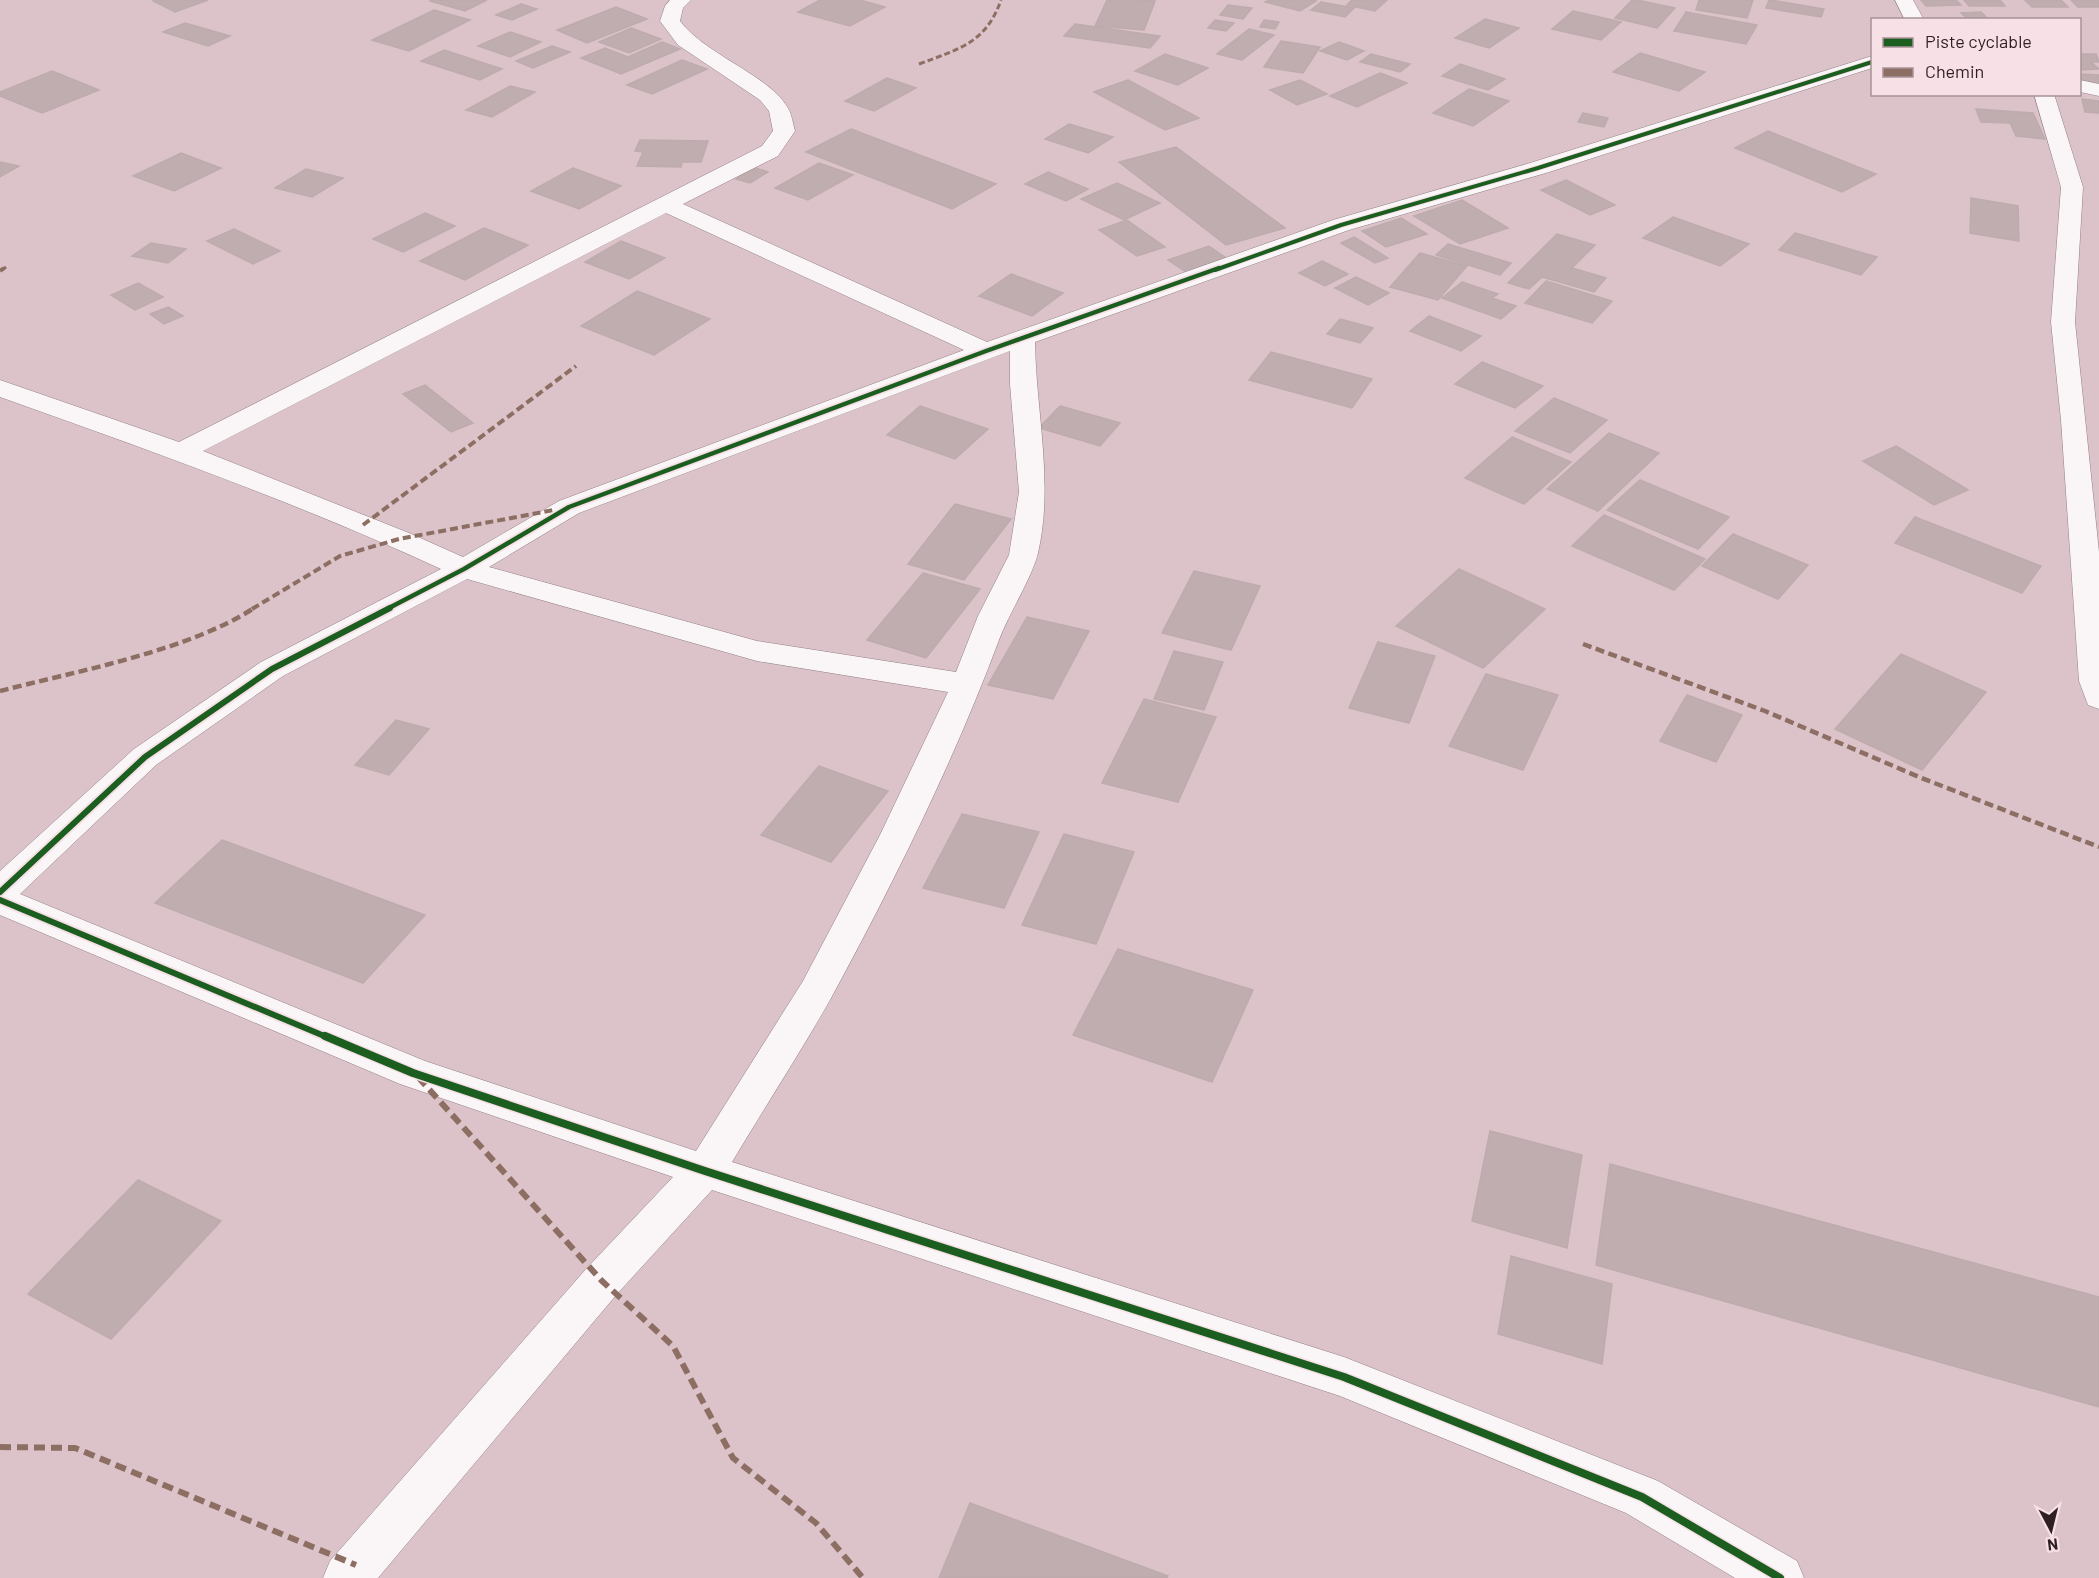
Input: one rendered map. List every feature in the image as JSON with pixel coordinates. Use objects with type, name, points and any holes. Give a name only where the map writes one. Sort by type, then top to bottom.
[{"type":"street","points":[[181,452],[770,150],[784,131],[779,110],[767,96],[685,41],[670,21],[674,6],[682,0]]},
{"type":"street","points":[[1904,0],[1915,18]]},
{"type":"street","points":[[0,892],[145,757],[272,669],[464,569],[569,507],[986,351],[1341,225],[1538,168],[1871,62]]},
{"type":"street","points":[[2081,86],[2099,90]]},
{"type":"street","points":[[2045,96],[2072,187],[2062,322],[2074,420],[2095,681],[2099,698]]},
{"type":"street","points":[[665,204],[986,351]]},
{"type":"street","points":[[346,1578],[602,1281],[705,1171],[816,991],[897,836],[958,707],[993,616],[1023,555],[1033,492],[1023,384],[1023,338]]},
{"type":"street","points":[[0,388],[181,452],[399,539],[464,569],[657,625],[757,651],[965,684]]},
{"type":"street","points":[[0,900],[414,1073],[705,1171],[1344,1377],[1642,1497],[1780,1578]]},
{"type":"building","points":[[208,0],[175,12],[153,1]]},
{"type":"building","points":[[487,0],[465,11],[430,1]]},
{"type":"building","points":[[820,0],[860,0],[885,7],[850,26],[798,12]]},
{"type":"building","points":[[1107,0],[1155,1],[1144,30],[1095,26]]},
{"type":"building","points":[[1269,0],[1316,1],[1300,11],[1265,2]]},
{"type":"building","points":[[1352,0],[1387,0],[1375,11],[1347,5]]},
{"type":"building","points":[[1632,0],[1675,8],[1657,28],[1615,18]]},
{"type":"building","points":[[1699,0],[1753,0],[1747,18],[1696,10]]},
{"type":"building","points":[[1769,0],[1824,9],[1821,17],[1766,8]]},
{"type":"building","points":[[1921,0],[1956,0],[1961,5],[1926,6]]},
{"type":"building","points":[[1964,0],[2000,0],[2005,6],[1969,6]]},
{"type":"building","points":[[2025,0],[2061,0],[2068,7],[2032,7]]},
{"type":"building","points":[[2071,0],[2099,0],[2099,7],[2078,7]]},
{"type":"building","points":[[1321,2],[1354,8],[1345,17],[1311,10]]},
{"type":"building","points":[[521,4],[537,9],[512,20],[496,15]]},
{"type":"building","points":[[1228,5],[1252,8],[1243,19],[1220,15]]},
{"type":"building","points":[[616,7],[647,19],[587,43],[557,30]]},
{"type":"building","points":[[434,10],[470,20],[409,51],[372,40]]},
{"type":"building","points":[[1573,11],[1621,22],[1601,40],[1552,29]]},
{"type":"building","points":[[1686,12],[1757,25],[1746,44],[1674,31]]},
{"type":"building","points":[[1981,12],[1987,18],[1967,18],[1961,13]]},
{"type":"building","points":[[1485,19],[1519,28],[1489,48],[1455,38]]},
{"type":"building","points":[[1215,20],[1234,23],[1226,31],[1208,28]]},
{"type":"building","points":[[1264,20],[1279,22],[1275,29],[1260,27]]},
{"type":"building","points":[[185,23],[230,36],[208,46],[163,32]]},
{"type":"building","points":[[1075,24],[1160,36],[1150,48],[1064,36]]},
{"type":"building","points":[[631,28],[661,39],[629,53],[599,42]]},
{"type":"building","points":[[1249,29],[1274,35],[1242,60],[1217,54]]},
{"type":"building","points":[[510,32],[541,42],[510,57],[478,46]]},
{"type":"building","points":[[1281,41],[1320,47],[1303,73],[1264,67]]},
{"type":"building","points":[[662,42],[680,49],[621,74],[581,58],[605,48],[628,57]]},
{"type":"building","points":[[1339,42],[1364,51],[1347,60],[1320,51]]},
{"type":"building","points":[[552,46],[570,52],[533,68],[516,61]]},
{"type":"building","points":[[444,50],[502,69],[480,80],[421,61]]},
{"type":"building","points":[[1640,53],[1705,72],[1679,91],[1613,72]]},
{"type":"building","points":[[1165,54],[1208,68],[1178,85],[1135,71]]},
{"type":"building","points":[[1371,54],[1410,64],[1400,72],[1360,62]]},
{"type":"building","points":[[2081,54],[2096,54],[2099,62],[2091,62],[2099,69],[2081,70]]},
{"type":"building","points":[[682,60],[707,69],[652,94],[627,85]]},
{"type":"building","points":[[1460,64],[1505,79],[1488,90],[1442,76]]},
{"type":"building","points":[[52,71],[99,90],[42,113],[0,96],[0,92]]},
{"type":"building","points":[[1380,73],[1407,83],[1357,107],[1330,96]]},
{"type":"building","points":[[2081,74],[2099,75],[2099,83],[2081,82]]},
{"type":"building","points":[[887,78],[916,88],[874,111],[845,101]]},
{"type":"building","points":[[1128,80],[1199,118],[1165,130],[1094,92]]},
{"type":"building","points":[[1300,80],[1327,94],[1297,105],[1270,90]]},
{"type":"building","points":[[510,86],[535,92],[492,117],[466,110]]},
{"type":"building","points":[[1469,89],[1509,101],[1473,126],[1433,113]]},
{"type":"building","points":[[2082,99],[2099,101],[2099,113],[2085,112]]},
{"type":"building","points":[[1976,109],[2033,113],[2045,139],[2016,136],[2010,123],[1981,122]]},
{"type":"building","points":[[1583,113],[1608,118],[1604,127],[1578,122]]},
{"type":"building","points":[[1069,124],[1113,137],[1088,153],[1045,139]]},
{"type":"building","points":[[851,129],[996,184],[952,209],[806,152]]},
{"type":"building","points":[[1768,131],[1876,174],[1842,192],[1735,148]]},
{"type":"building","points":[[640,140],[708,141],[701,162],[682,162],[681,167],[637,166],[643,152],[635,151]]},
{"type":"building","points":[[1176,147],[1285,228],[1226,245],[1119,162]]},
{"type":"building","points":[[181,153],[221,168],[174,191],[133,176]]},
{"type":"building","points":[[0,162],[19,166],[0,177]]},
{"type":"building","points":[[819,163],[853,175],[808,200],[775,188]]},
{"type":"building","points":[[753,167],[768,172],[750,183],[736,179]]},
{"type":"building","points":[[573,168],[621,186],[579,209],[531,191]]},
{"type":"building","points":[[306,169],[343,178],[312,197],[275,188]]},
{"type":"building","points":[[1048,172],[1088,189],[1066,201],[1025,184]]},
{"type":"building","points":[[1566,180],[1615,205],[1590,215],[1541,190]]},
{"type":"building","points":[[1117,183],[1160,203],[1124,220],[1081,199]]},
{"type":"building","points":[[1971,198],[2018,206],[2019,241],[1970,233]]},
{"type":"building","points":[[1462,200],[1508,228],[1460,244],[1414,216]]},
{"type":"building","points":[[425,213],[455,226],[403,252],[373,239]]},
{"type":"building","points":[[1673,217],[1749,244],[1720,266],[1643,238]]},
{"type":"building","points":[[1401,218],[1427,234],[1386,247],[1362,231]]},
{"type":"building","points":[[1127,220],[1165,247],[1137,256],[1099,230]]},
{"type":"building","points":[[484,228],[528,245],[465,280],[420,261]]},
{"type":"building","points":[[234,229],[280,251],[253,264],[207,241]]},
{"type":"building","points":[[1795,233],[1877,257],[1861,275],[1779,250]]},
{"type":"building","points":[[1557,234],[1595,245],[1572,268],[1606,278],[1594,292],[1542,277],[1529,289],[1508,283]]},
{"type":"building","points":[[1354,237],[1388,258],[1375,263],[1341,243]]},
{"type":"building","points":[[621,241],[665,258],[629,279],[585,262]]},
{"type":"building","points":[[151,243],[186,249],[168,263],[132,256]]},
{"type":"building","points":[[1448,244],[1511,263],[1500,275],[1436,255]]},
{"type":"building","points":[[1209,246],[1226,258],[1186,272],[1168,260]]},
{"type":"building","points":[[1420,253],[1467,266],[1438,300],[1390,287]]},
{"type":"building","points":[[1322,261],[1348,274],[1325,286],[1299,273]]},
{"type":"building","points":[[1011,274],[1063,293],[1032,316],[979,296]]},
{"type":"building","points":[[1356,277],[1389,293],[1368,305],[1335,288]]},
{"type":"building","points":[[1546,281],[1612,301],[1592,323],[1525,303]]},
{"type":"building","points":[[1462,282],[1498,294],[1492,298],[1516,306],[1501,319],[1442,298]]},
{"type":"building","points":[[138,283],[163,297],[135,310],[111,295]]},
{"type":"building","points":[[637,291],[710,319],[654,355],[581,326]]},
{"type":"building","points":[[168,307],[183,316],[164,324],[150,314]]},
{"type":"building","points":[[1429,316],[1481,336],[1461,351],[1410,331]]},
{"type":"building","points":[[1340,319],[1373,328],[1360,343],[1327,334]]},
{"type":"building","points":[[1271,352],[1372,379],[1352,408],[1249,380]]},
{"type":"building","points":[[1482,362],[1543,386],[1515,408],[1455,384]]},
{"type":"building","points":[[425,385],[473,423],[451,432],[403,394]]},
{"type":"building","points":[[1554,398],[1607,420],[1570,453],[1515,431]]},
{"type":"building","points":[[920,406],[988,429],[955,459],[887,435]]},
{"type":"building","points":[[1060,406],[1120,423],[1100,446],[1039,428]]},
{"type":"building","points":[[1609,433],[1659,453],[1598,511],[1547,489]]},
{"type":"building","points":[[1512,437],[1571,462],[1524,504],[1465,478]]},
{"type":"building","points":[[1896,446],[1968,490],[1934,505],[1863,461]]},
{"type":"building","points":[[1640,480],[1729,517],[1698,549],[1607,510]]},
{"type":"building","points":[[955,504],[1011,519],[964,580],[908,564]]},
{"type":"building","points":[[1604,515],[1705,559],[1674,590],[1572,546]]},
{"type":"building","points":[[1915,517],[2041,566],[2022,593],[1895,543]]},
{"type":"building","points":[[1733,534],[1808,565],[1778,599],[1702,566]]},
{"type":"building","points":[[1459,569],[1545,609],[1483,668],[1396,626]]},
{"type":"building","points":[[1194,571],[1260,586],[1231,650],[1162,633]]},
{"type":"building","points":[[923,573],[980,589],[926,658],[867,640]]},
{"type":"building","points":[[1027,617],[1089,631],[1053,699],[988,685]]},
{"type":"building","points":[[1378,642],[1435,656],[1409,723],[1349,708]]},
{"type":"building","points":[[1174,651],[1223,662],[1204,710],[1154,699]]},
{"type":"building","points":[[1901,654],[1986,692],[1922,770],[1835,729]]},
{"type":"building","points":[[1486,674],[1558,695],[1523,770],[1449,746]]},
{"type":"building","points":[[1687,695],[1742,715],[1716,762],[1660,741]]},
{"type":"building","points":[[1144,699],[1216,717],[1178,802],[1102,783]]},
{"type":"building","points":[[396,720],[429,729],[389,775],[355,765]]},
{"type":"building","points":[[819,766],[888,791],[831,862],[761,835]]},
{"type":"building","points":[[962,814],[1039,832],[1004,908],[923,888]]},
{"type":"building","points":[[1064,834],[1134,852],[1096,944],[1022,925]]},
{"type":"building","points":[[222,840],[425,915],[363,983],[155,903]]},
{"type":"building","points":[[1118,949],[1253,990],[1212,1082],[1073,1035]]},
{"type":"building","points":[[1490,1131],[1582,1155],[1567,1248],[1472,1221]]},
{"type":"building","points":[[1610,1164],[2099,1297],[2099,1407],[1596,1265]]},
{"type":"building","points":[[138,1180],[221,1221],[111,1339],[28,1294]]},
{"type":"building","points":[[1511,1256],[1612,1284],[1602,1364],[1498,1334]]},
{"type":"building","points":[[970,1503],[1168,1576],[1167,1578],[939,1578]]},
{"type":"marked path","points":[[919,64],[959,49],[980,36],[989,27],[1001,0]]},
{"type":"marked path","points":[[0,271],[6,267]]},
{"type":"marked path","points":[[363,525],[576,366]]},
{"type":"marked path","points":[[0,691],[170,646],[237,619],[282,589],[340,556],[399,539],[554,510]]},
{"type":"marked path","points":[[1583,644],[1765,711],[1919,777],[2099,847]]},
{"type":"marked path","points":[[418,1077],[602,1281],[673,1346],[733,1458],[816,1523],[863,1578]]},
{"type":"marked path","points":[[0,1447],[75,1448],[356,1565]]},
{"type":"cycle path","points":[[0,892],[145,757],[272,669],[464,569],[569,507],[986,351],[1341,225],[1538,168],[1871,62]]},
{"type":"cycle path","points":[[0,900],[413,1073],[705,1171],[1344,1377],[1642,1497],[1780,1578]]}]
